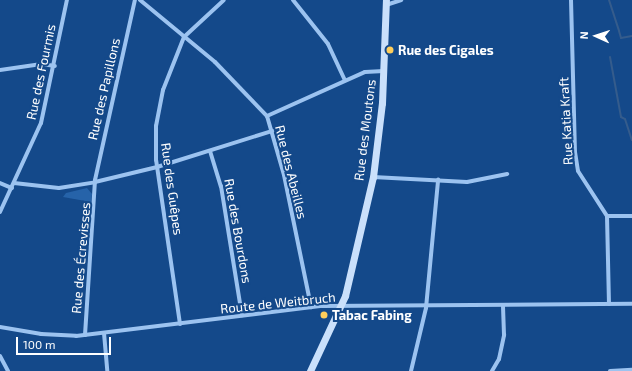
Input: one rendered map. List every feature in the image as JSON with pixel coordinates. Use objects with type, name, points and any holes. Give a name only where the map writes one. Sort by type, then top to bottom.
[{"type":"street","name":"Rue des Fourmis","points":[[0,212],[41,123],[55,66],[67,0]]},
{"type":"street","name":"Rue des Papillons","points":[[95,182],[135,0]]},
{"type":"street","name":"Rue des Abeilles","points":[[140,0],[215,62],[267,116],[284,175],[311,307]]},
{"type":"street","points":[[184,37],[224,0]]},
{"type":"street","points":[[292,0],[328,44],[345,80]]},
{"type":"street","points":[[386,2],[401,0]]},
{"type":"street","name":"Rue Katia Kraft","points":[[571,0],[574,129],[578,171],[607,216]]},
{"type":"street","name":"Rue des Moutons","points":[[311,371],[341,306],[373,177],[384,71],[386,2]]},
{"type":"street","name":"Rue des Guêpes","points":[[180,324],[157,167],[156,126],[162,97],[184,37]]},
{"type":"street","points":[[0,70],[42,64],[55,66]]},
{"type":"street","points":[[267,116],[365,72],[384,71]]},
{"type":"street","points":[[14,183],[59,188],[95,182],[157,167],[272,131]]},
{"type":"street","name":"Rue des Bourdons","points":[[210,151],[221,186],[242,316]]},
{"type":"street","points":[[373,177],[467,182],[507,174]]},
{"type":"street","points":[[411,371],[426,308],[438,180]]},
{"type":"street","name":"Rue des Écrevisses","points":[[84,335],[95,182]]},
{"type":"street","points":[[0,183],[12,188]]},
{"type":"street","points":[[609,304],[607,216],[632,216]]},
{"type":"street","name":"Route de Weitbruch","points":[[0,326],[41,334],[84,335],[311,307],[341,306],[426,308],[503,305],[632,304]]},
{"type":"street","points":[[492,371],[499,359],[504,335],[503,305]]},
{"type":"street","points":[[104,333],[107,371]]},
{"type":"street","points":[[0,356],[8,371]]},
{"type":"street","points":[[610,371],[632,370]]},
{"type":"shaded area","points":[[87,188],[92,194],[91,202],[63,197],[66,193]]},
{"type":"waterway","points":[[609,0],[619,30]]},
{"type":"waterway","points":[[619,31],[621,38],[632,36]]},
{"type":"waterway","points":[[610,57],[621,117],[625,119],[632,140]]},
{"type":"place","name":"Rue des Cigales","points":[[390,50]]},
{"type":"place","name":"Tabac Fabing","points":[[324,315]]}]
